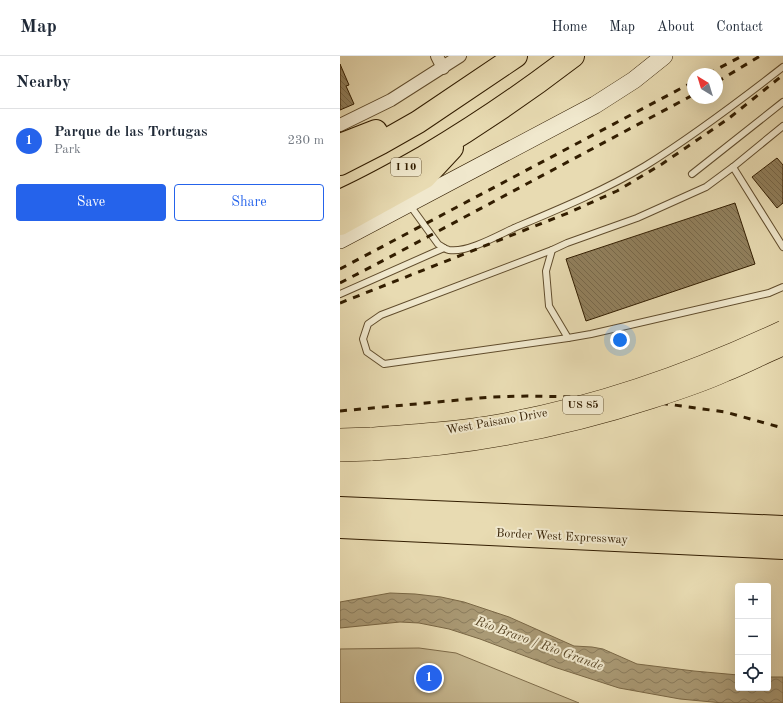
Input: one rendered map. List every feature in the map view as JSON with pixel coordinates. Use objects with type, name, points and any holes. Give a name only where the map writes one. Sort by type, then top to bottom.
[{"type":"highway","points":[[340,164],[381,143],[449,102],[516,56]]},
{"type":"highway","name":"I 10","points":[[340,201],[390,176],[470,130],[526,92],[573,56]]},
{"type":"highway","points":[[340,145],[449,102]]},
{"type":"highway","points":[[340,224],[425,177],[470,130]]},
{"type":"highway","name":"Border West Expressway","points":[[340,508],[783,527]]},
{"type":"highway","name":"Border West Expressway","points":[[340,527],[783,548]]},
{"type":"main road","name":"West Paisano Drive","points":[[340,452],[372,444],[497,424],[596,401],[695,368],[740,350],[783,330]]},
{"type":"main road","name":"West Paisano Drive","points":[[340,438],[372,444],[460,444],[555,426],[597,416],[674,392],[783,346]]},
{"type":"street","points":[[437,56],[443,68]]},
{"type":"street","points":[[340,125],[391,100],[460,56]]},
{"type":"street","points":[[340,240],[595,105],[634,80],[664,56]]},
{"type":"lane","points":[[409,204],[438,244],[444,248],[448,250],[460,249],[482,242],[585,198],[616,182],[669,150],[783,68]]},
{"type":"lane","points":[[692,174],[783,102]]},
{"type":"lane","points":[[783,126],[706,187],[637,218],[567,243],[381,315],[368,324],[363,339],[367,352],[384,364],[591,334],[769,293],[783,287]]},
{"type":"lane","points":[[733,167],[783,247]]},
{"type":"lane","points":[[340,294],[444,248]]},
{"type":"lane","points":[[552,250],[546,271],[550,306],[568,338]]},
{"type":"shaded area","points":[[419,648],[456,653],[579,703],[340,703],[340,649]]},
{"type":"water","name":"Río Bravo / Rio Grande","points":[[390,593],[441,597],[464,602],[509,617],[574,646],[603,649],[637,664],[735,675],[735,691],[771,691],[771,677],[783,677],[783,703],[723,703],[680,699],[619,688],[554,667],[480,639],[449,629],[419,623],[400,622],[340,628],[340,602]]},
{"type":"building","points":[[340,64],[349,85],[346,86],[354,104],[340,110]]},
{"type":"building","points":[[777,158],[783,165],[783,203],[777,208],[752,177]]},
{"type":"building","points":[[735,203],[755,264],[586,321],[566,259]]},
{"type":"railway","points":[[719,68],[742,56]]},
{"type":"railway","points":[[723,78],[760,56]]},
{"type":"railway","points":[[340,303],[568,213],[617,191],[662,164],[728,119],[783,75]]},
{"type":"railway","points":[[340,269],[687,85]]},
{"type":"railway","points":[[340,283],[687,98]]},
{"type":"railway","points":[[340,411],[491,397],[527,396],[623,398],[725,412],[783,428]]},
{"type":"place","name":"Parque de las Tortugas","points":[[429,678]]}]
